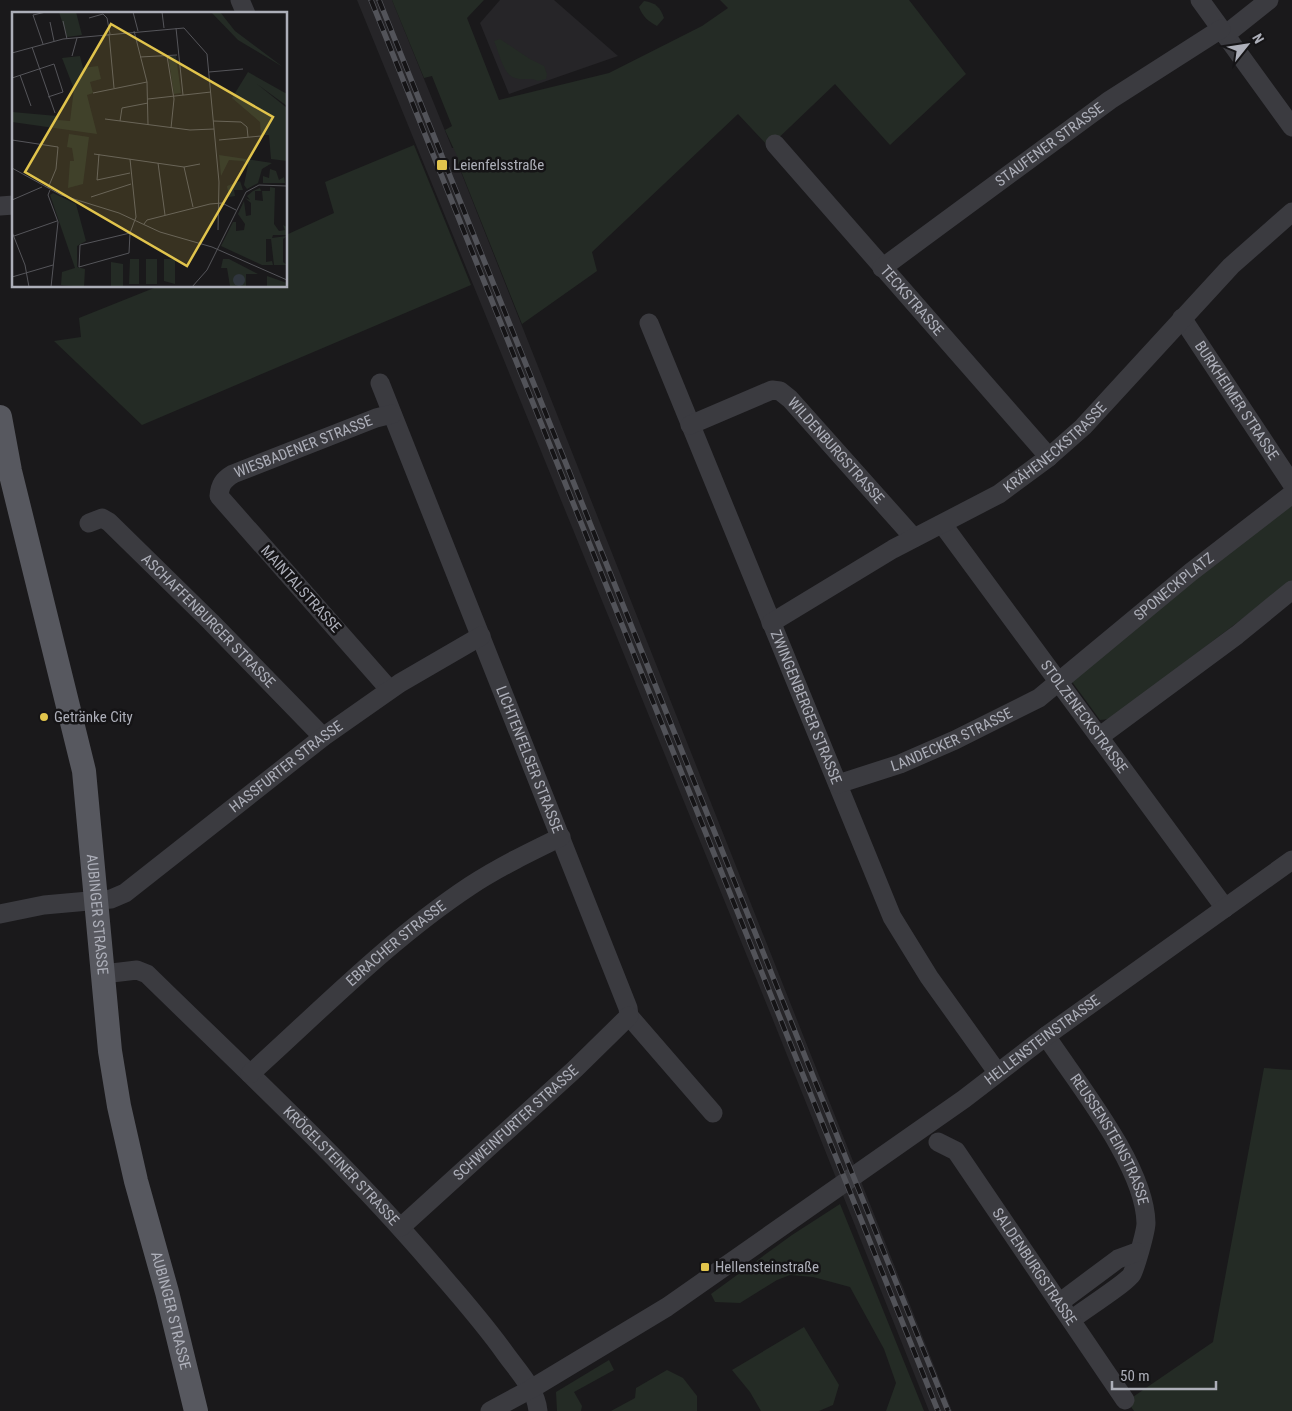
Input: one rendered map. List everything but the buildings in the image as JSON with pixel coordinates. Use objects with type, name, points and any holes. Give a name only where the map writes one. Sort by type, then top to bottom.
[{"type":"main road","name":"AUBINGER STRASSE","points":[[0,417],[10,471],[84,771],[110,1051],[121,1115],[196,1411]]},
{"type":"street","points":[[240,0],[245,12]]},
{"type":"street","points":[[1200,0],[1292,127]]},
{"type":"street","name":"STAUFENER STRASSE","points":[[882,268],[1110,100],[1223,32],[1269,0]]},
{"type":"street","name":"TECKSTRASSE","points":[[775,144],[1049,457]]},
{"type":"street","name":"KRÄHENECKSTRASSE","points":[[771,623],[914,538],[943,525],[999,494],[1049,457],[1083,427],[1231,266],[1292,212]]},
{"type":"street","name":"BURKHEIMER STRASSE","points":[[1182,318],[1292,484]]},
{"type":"street","name":"ZWINGENBERGER STRASSE","points":[[649,323],[892,917],[924,970],[997,1072]]},
{"type":"street","name":"LICHTENFELSER STRASSE","points":[[380,383],[561,837],[628,1008],[629,1016],[713,1113]]},
{"type":"street","name":"WILDENBURGSTRASSE","points":[[690,425],[772,390],[780,391],[797,406],[914,538]]},
{"type":"street","name":"WIESBADENER STRASSE","points":[[220,487],[224,479],[233,474],[376,418],[392,414]]},
{"type":"street","name":"MAINTALSTRASSE","points":[[220,487],[219,496],[223,502],[389,690]]},
{"type":"street","name":"SPONECKPLATZ","points":[[1058,682],[1191,572],[1292,494]]},
{"type":"street","name":"ASCHAFFENBURGER STRASSE","points":[[89,523],[102,518],[109,522],[211,622],[323,737]]},
{"type":"street","name":"STOLZENECKSTRASSE","points":[[943,525],[1224,908]]},
{"type":"street","points":[[1099,737],[1237,635],[1292,590]]},
{"type":"street","name":"HASSFURTER STRASSE","points":[[0,914],[44,905],[111,899],[125,893],[323,737],[389,690],[481,636]]},
{"type":"street","name":"LANDECKER STRASSE","points":[[838,784],[900,764],[955,740],[1039,698],[1058,682]]},
{"type":"street","name":"EBRACHER STRASSE","points":[[250,1074],[390,947],[470,886],[514,860],[561,837]]},
{"type":"street","name":"HELLENSTEINSTRASSE","points":[[490,1411],[531,1389],[667,1307],[964,1100],[997,1072],[1046,1036],[1292,860]]},
{"type":"street","name":"KRÖGELSTEINER STRASSE","points":[[103,974],[137,970],[147,974],[329,1150],[401,1227],[487,1328],[531,1389],[538,1411]]},
{"type":"street","name":"SCHWEINFURTER STRASSE","points":[[401,1227],[575,1069],[629,1016]]},
{"type":"street","name":"REUSSENSTEINSTRASSE","points":[[1046,1036],[1110,1133],[1136,1183],[1146,1222],[1144,1238],[1131,1276],[1071,1320]]},
{"type":"street","name":"SALDENBURGSTRASSE","points":[[938,1142],[956,1151],[1125,1400]]},
{"type":"street","points":[[1059,1303],[1118,1259],[1138,1252]]},
{"type":"shaded area","points":[[357,0],[392,0],[452,148],[454,148],[460,160],[457,162],[952,1411],[929,1411],[771,1015]]},
{"type":"shaded area","points":[[392,0],[484,0],[467,18],[499,100],[609,73],[702,26],[728,8],[720,0],[909,0],[966,74],[890,145],[835,84],[769,147],[738,114],[592,252],[597,271],[522,324],[457,161],[459,160],[445,130],[452,126],[432,76],[424,78]]},
{"type":"shaded area","points":[[500,0],[554,0],[618,56],[509,94],[480,23]]},
{"type":"shaded area","points":[[644,1],[655,4],[661,11],[664,18],[657,26],[646,18],[639,7]]},
{"type":"shaded area","points":[[500,39],[544,66],[547,74],[546,79],[538,81],[518,79],[507,73],[494,41]]},
{"type":"shaded area","points":[[414,145],[471,285],[142,425],[54,341],[81,337],[79,318],[154,288],[288,288],[288,234],[334,213],[325,182]]},
{"type":"shaded area","points":[[1292,502],[1292,581],[1110,719],[1100,720],[1070,679]]},
{"type":"shaded area","points":[[1264,1068],[1292,1070],[1292,1411],[1134,1411],[1127,1401],[1213,1342]]},
{"type":"shaded area","points":[[840,1204],[924,1411],[886,1411],[896,1383],[884,1349],[850,1287],[813,1277],[790,1275],[777,1280],[740,1303],[715,1302],[711,1294],[792,1235]]},
{"type":"shaded area","points":[[804,1327],[839,1385],[833,1405],[819,1411],[761,1411],[750,1392],[732,1370]]},
{"type":"shaded area","points":[[609,1360],[614,1370],[574,1392],[582,1406],[581,1411],[557,1411],[556,1392]]},
{"type":"shaded area","points":[[667,1370],[683,1378],[697,1396],[697,1411],[611,1411],[635,1398],[636,1388]]},
{"type":"railway","points":[[371,0],[938,1411]]},
{"type":"railway","points":[[379,0],[948,1411]]},
{"type":"place","name":"Leienfelsstraße","points":[[442,165]]},
{"type":"place","name":"Getränke City","points":[[44,717]]},
{"type":"place","name":"Hellensteinstraße","points":[[705,1267]]}]
